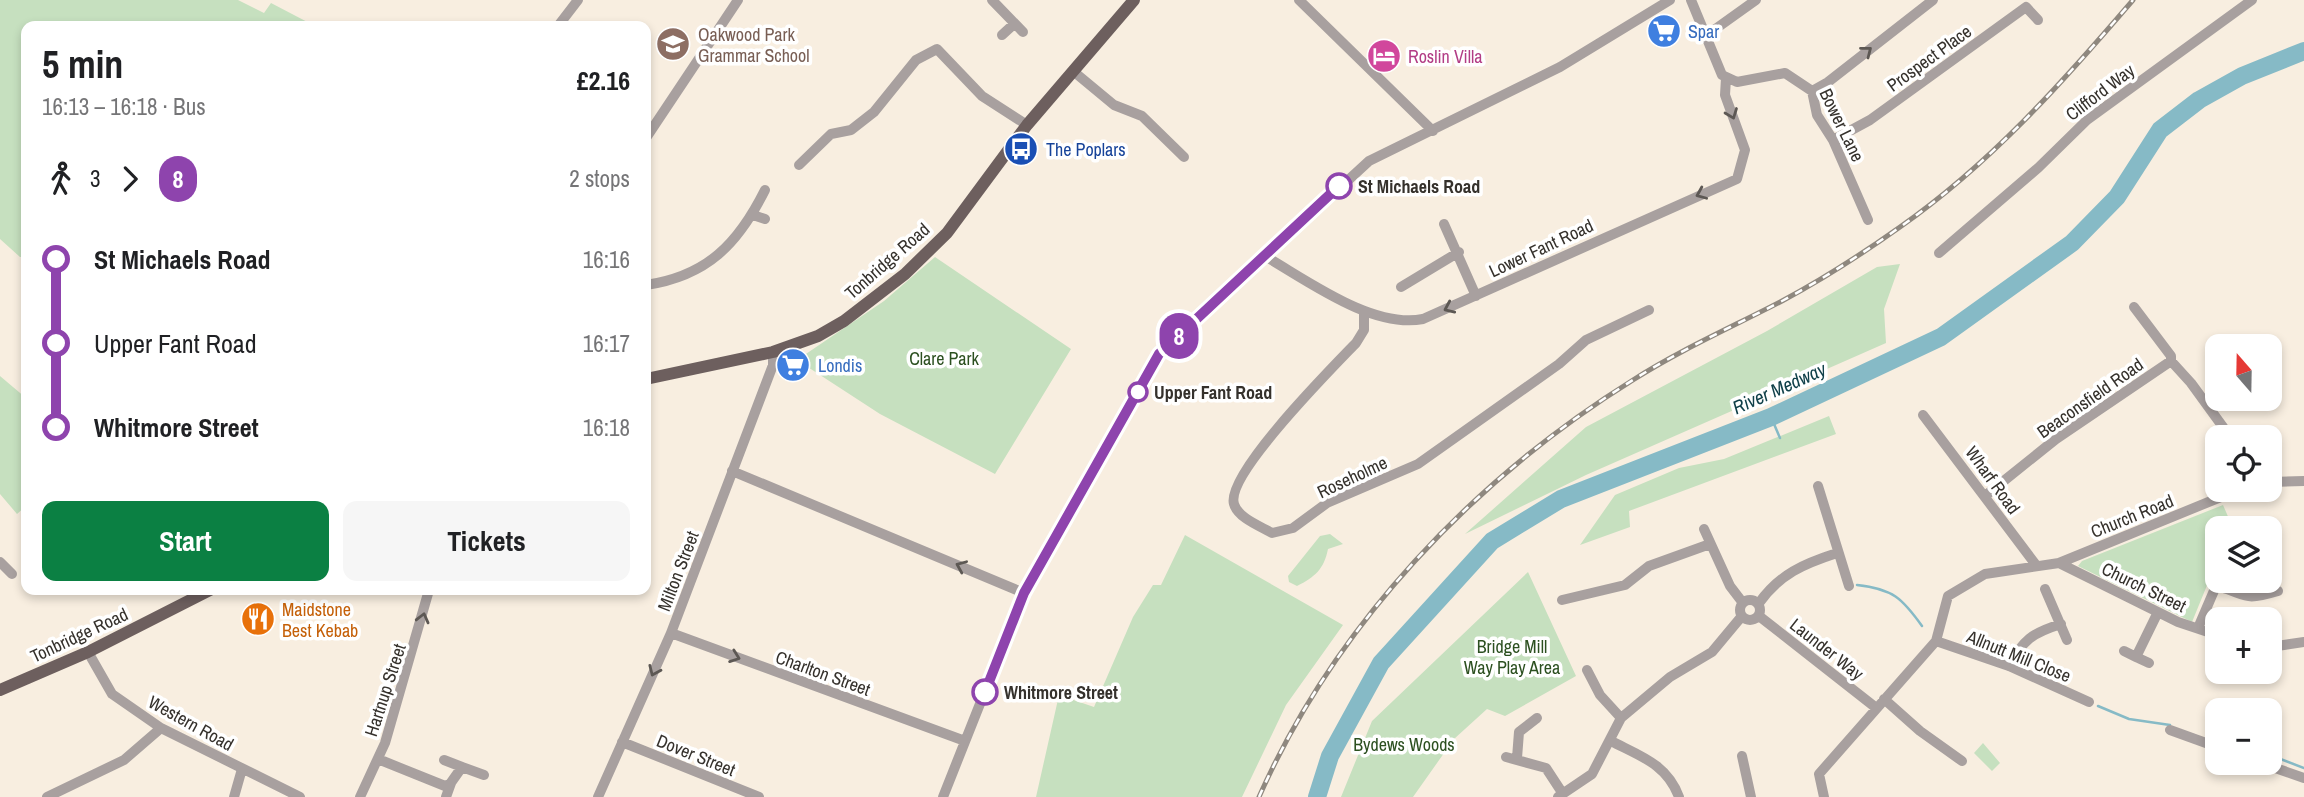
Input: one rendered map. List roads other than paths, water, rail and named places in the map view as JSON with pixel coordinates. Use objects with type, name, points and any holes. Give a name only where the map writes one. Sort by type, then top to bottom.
[{"type":"main road","name":"Tonbridge Road","points":[[651,378],[773,352],[807,341],[835,326],[905,274],[947,233],[1027,125],[1134,0]]},
{"type":"main road","name":"Tonbridge Road","points":[[1,687],[88,652],[200,595]]},
{"type":"street","points":[[562,21],[578,0]]},
{"type":"street","points":[[651,130],[738,0]]},
{"type":"street","points":[[992,0],[1023,32]]},
{"type":"street","points":[[1299,0],[1433,131]]},
{"type":"street","points":[[943,797],[1024,593],[1159,354],[1263,255],[1369,161],[1609,40],[1670,0]]},
{"type":"street","points":[[1691,0],[1707,35],[1718,71],[1726,78]]},
{"type":"street","points":[[1707,35],[1756,0]]},
{"type":"street","points":[[1812,90],[1828,82],[1933,0]]},
{"type":"street","name":"Clifford Way","points":[[1938,253],[2038,168],[2087,120],[2252,0]]},
{"type":"street","name":"Prospect Place","points":[[1833,141],[1870,120],[2026,7],[2038,20]]},
{"type":"street","points":[[1002,35],[1014,24]]},
{"type":"street","points":[[799,165],[831,134],[850,130],[874,112],[916,60],[937,49],[982,96],[1027,125]]},
{"type":"street","points":[[1073,71],[1114,105],[1142,116],[1184,157]]},
{"type":"street","name":"Bower Lane","points":[[1726,78],[1737,82],[1785,73],[1812,90],[1817,115],[1833,141],[1868,220]]},
{"type":"street","name":"Lower Fant Road","points":[[1263,255],[1364,311],[1382,318],[1415,321],[1737,179],[1745,150],[1725,95],[1726,78]]},
{"type":"street","points":[[651,284],[670,281],[699,270],[735,238],[753,215],[765,190]]},
{"type":"street","points":[[753,215],[765,219]]},
{"type":"street","points":[[1444,224],[1459,252],[1476,296]]},
{"type":"street","points":[[1401,287],[1459,252]]},
{"type":"street","points":[[2134,307],[2171,356],[2171,361]]},
{"type":"street","name":"Roseholme","points":[[1364,311],[1364,330],[1356,343],[1276,428],[1237,486],[1233,500],[1239,514],[1272,533],[1293,528],[1327,503],[1418,464],[1559,364],[1586,340],[1649,310]]},
{"type":"street","name":"Milton Street","points":[[598,797],[671,633],[773,365],[773,352]]},
{"type":"street","name":"Beaconsfield Road","points":[[1985,496],[2056,439],[2171,361],[2192,383],[2222,425]]},
{"type":"street","name":"Wharf Road","points":[[1923,415],[2036,565]]},
{"type":"street","points":[[732,471],[1024,593]]},
{"type":"street","points":[[2282,482],[2304,481]]},
{"type":"street","points":[[1818,486],[1836,553],[1849,586]]},
{"type":"street","name":"Church Road","points":[[1936,641],[1948,596],[1985,574],[2059,563],[2209,502]]},
{"type":"street","points":[[1704,529],[1730,586],[1743,603]]},
{"type":"street","points":[[1562,600],[1625,586],[1649,566],[1710,544]]},
{"type":"street","points":[[1759,603],[1749,600],[1743,603],[1740,609],[1742,616],[1751,621],[1759,616],[1759,603],[1773,584],[1797,566],[1836,553]]},
{"type":"street","points":[[0,562],[12,574]]},
{"type":"street","name":"Church Street","points":[[2059,563],[2158,612],[2205,631]]},
{"type":"street","points":[[2045,589],[2067,640]]},
{"type":"street","points":[[2198,628],[2213,593]]},
{"type":"street","points":[[2233,593],[2242,597],[2271,593]]},
{"type":"street","name":"Hartnup Street","points":[[360,797],[378,759],[423,621],[428,595]]},
{"type":"street","points":[[2136,657],[2158,612]]},
{"type":"street","points":[[1537,718],[1519,732],[1511,758],[1546,768],[1560,795],[1592,774],[1621,718],[1670,677],[1712,652],[1742,616]]},
{"type":"street","name":"Launder Way","points":[[1759,616],[1875,707]]},
{"type":"street","points":[[2009,666],[2021,644],[2042,630],[2061,624]]},
{"type":"street","name":"Charlton Street","points":[[671,633],[965,741]]},
{"type":"street","points":[[1824,797],[1819,774],[1875,707],[1936,641]]},
{"type":"street","name":"Allnutt Mill Close","points":[[1936,641],[2009,666],[2089,702]]},
{"type":"street","points":[[2282,645],[2304,642]]},
{"type":"street","name":"Western Road","points":[[88,652],[113,694],[161,728],[300,797]]},
{"type":"street","points":[[2124,652],[2149,663]]},
{"type":"street","points":[[1587,670],[1600,695],[1621,718]]},
{"type":"street","points":[[1884,699],[1920,731],[1962,761]]},
{"type":"street","points":[[47,797],[124,760],[161,728]]},
{"type":"street","points":[[2170,730],[2205,743]]},
{"type":"street","points":[[1611,741],[1658,764],[1673,782],[1679,797]]},
{"type":"street","name":"Dover Street","points":[[622,742],[759,797]]},
{"type":"street","points":[[1742,756],[1751,797]]},
{"type":"street","points":[[378,759],[443,785],[451,783]]},
{"type":"street","points":[[444,760],[484,775]]},
{"type":"street","points":[[446,797],[457,770],[462,767]]},
{"type":"street","points":[[234,797],[242,769]]},
{"type":"street","points":[[2282,770],[2304,778]]},
{"type":"waterway","name":"River Medway","points":[[1317,797],[1330,756],[1381,663],[1492,541],[1561,499],[1771,417],[1941,337],[2072,243],[2117,197],[2160,130],[2199,100],[2242,76],[2304,51]]},
{"type":"waterway","points":[[1771,417],[1780,438]]},
{"type":"waterway","points":[[1857,585],[1880,589],[1896,596],[1922,626]]},
{"type":"waterway","points":[[2098,706],[2129,719],[2170,725]]},
{"type":"waterway","points":[[2282,760],[2304,768]]},
{"type":"railway","points":[[1259,797],[1290,734],[1327,673],[1369,616],[1415,561],[1465,510],[1518,463],[1574,419],[1633,380],[1812,284],[1933,203],[2024,121],[2133,0]]},
{"type":"place","name":"Spar","points":[[1664,31]]},
{"type":"place","name":"Oakwood Park Grammar School","points":[[673,44]]},
{"type":"place","name":"Roslin Villa","points":[[1384,56]]},
{"type":"place","name":"The Poplars","points":[[1021,149]]},
{"type":"place","name":"St Michaels Road","points":[[1339,186]]},
{"type":"place","name":"Londis","points":[[793,365]]},
{"type":"place","name":"Upper Fant Road","points":[[1138,392]]},
{"type":"place","name":"Maidstone Best Kebab","points":[[258,619]]},
{"type":"place","name":"Whitmore Street","points":[[985,692]]},
{"type":"park label","name":"Clare Park","points":[[944,358]]},
{"type":"park label","name":"Bridge Mill Way Play Area","points":[[1512,656]]},
{"type":"park label","name":"Bydews Woods","points":[[1404,744]]}]
